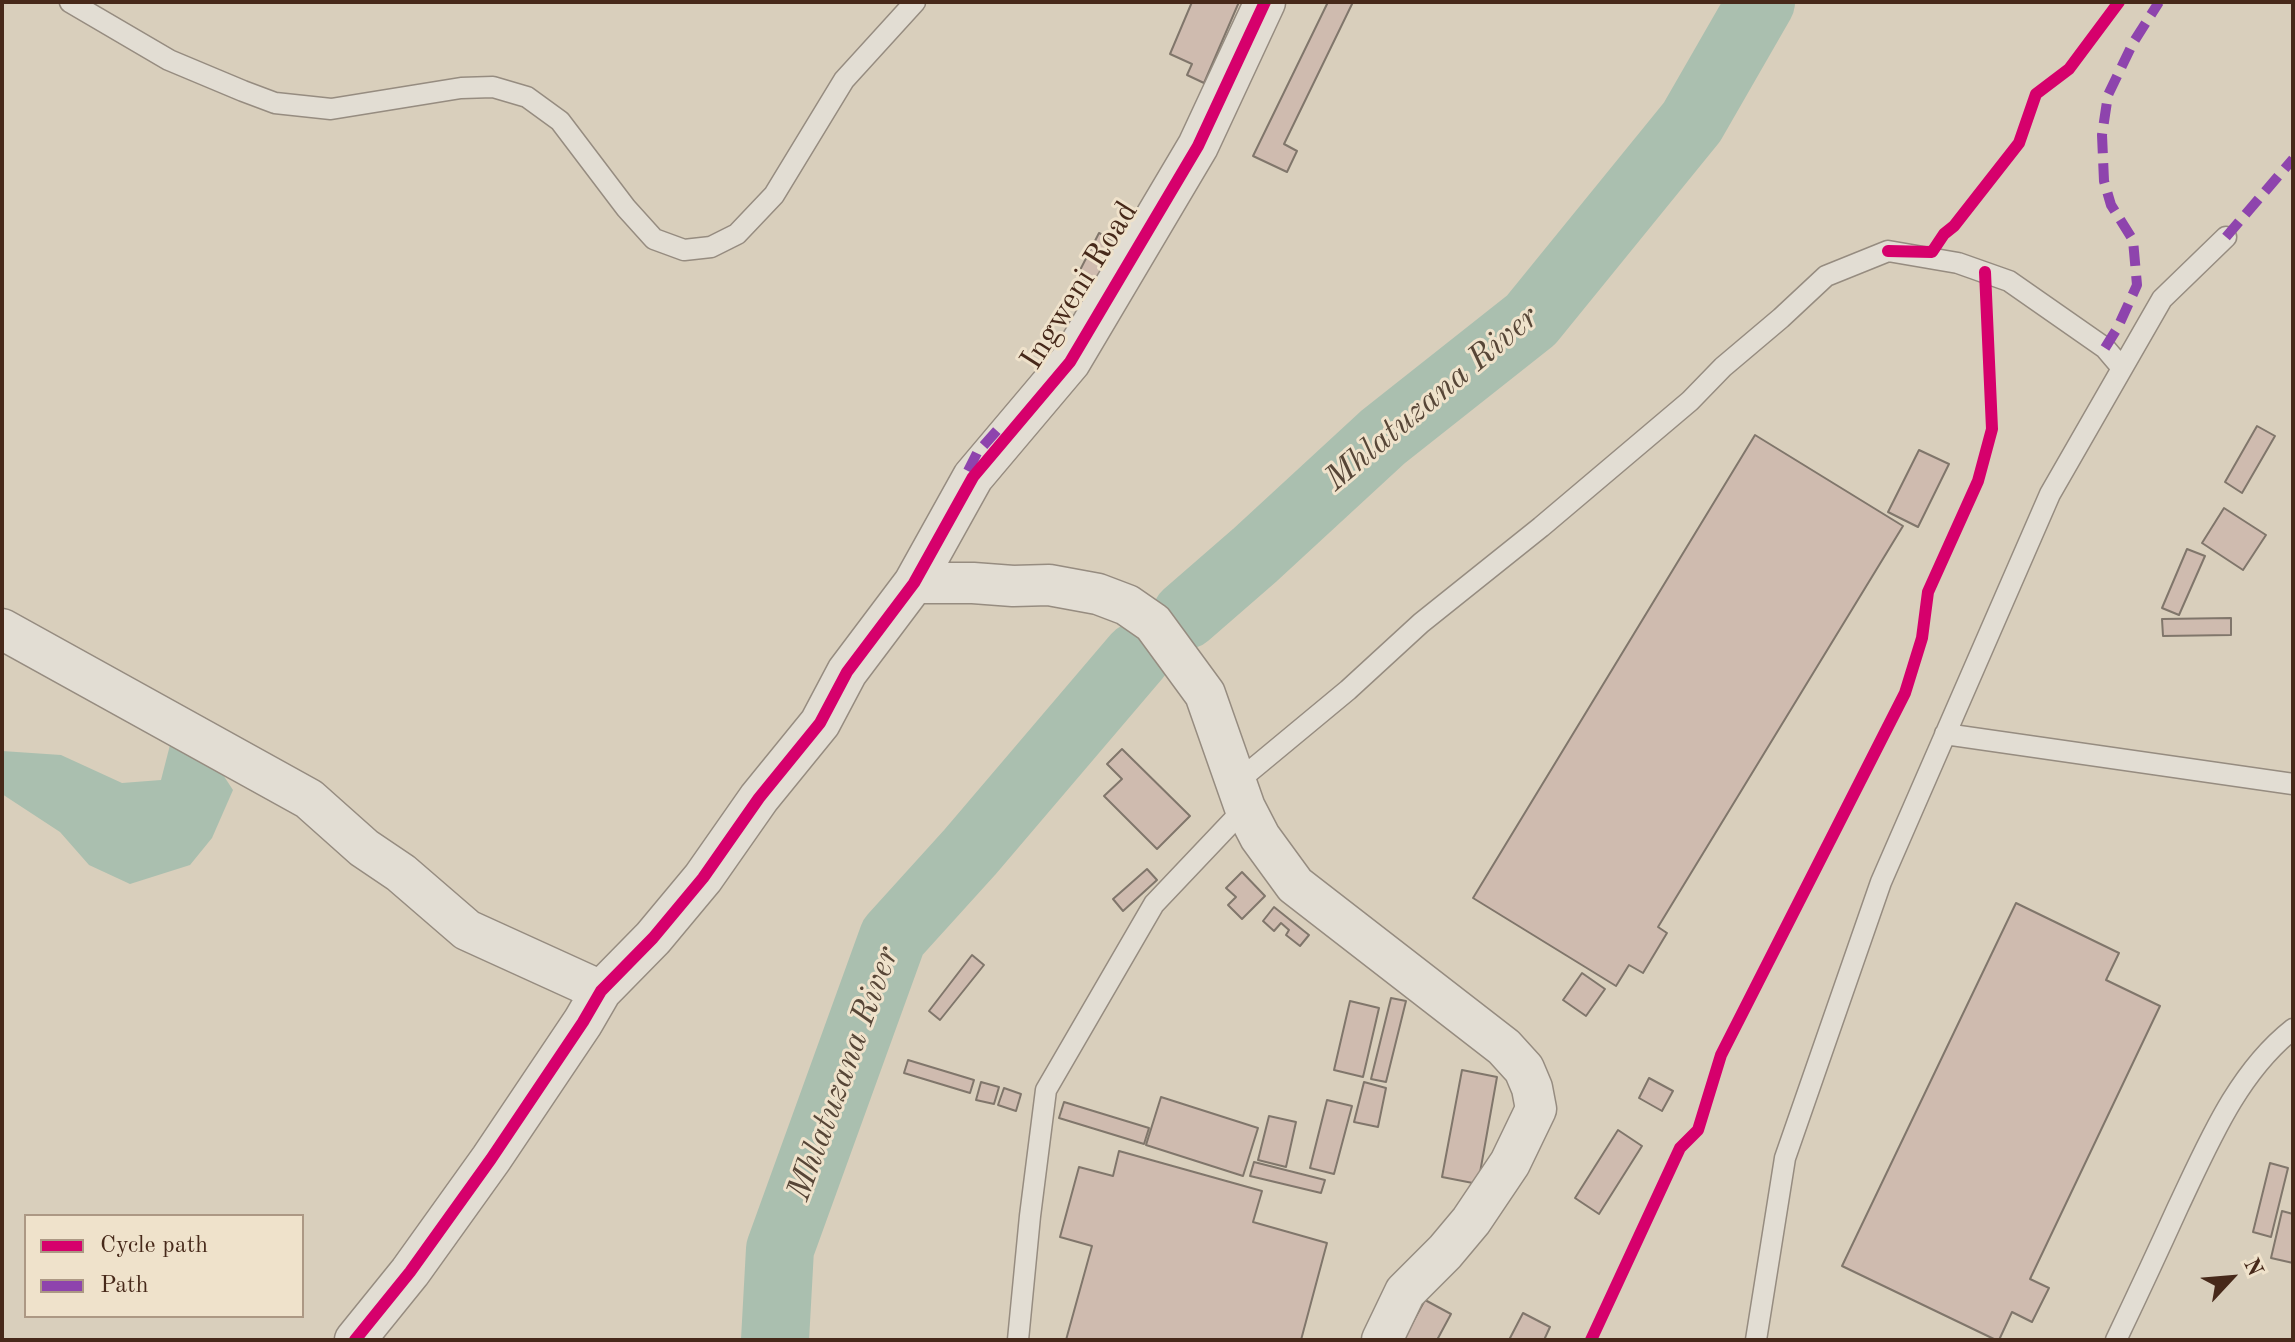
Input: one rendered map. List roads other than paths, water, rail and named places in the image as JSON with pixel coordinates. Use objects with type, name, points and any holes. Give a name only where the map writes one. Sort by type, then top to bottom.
[{"type":"street","name":"Ingweni Road","points":[[355,1340],[410,1272],[491,1159],[601,991],[653,938],[703,878],[759,798],[820,723],[847,672],[914,583],[973,477],[1070,362],[1198,146],[1265,2]]},
{"type":"street","points":[[914,583],[1049,585],[1098,594],[1127,605],[1153,623],[1205,694],[1241,795],[1260,837],[1295,885],[1504,1047],[1524,1069],[1536,1109],[1510,1163],[1471,1221],[1405,1292],[1382,1340]]},
{"type":"street","points":[[2,629],[309,799],[364,848],[401,873],[467,930],[601,991]]},
{"type":"lane","points":[[70,2],[169,60],[275,103],[331,109],[461,88],[493,87],[527,97],[560,121],[626,208],[654,239],[684,250],[711,247],[737,234],[765,205],[844,80],[915,2]]},
{"type":"lane","points":[[1756,1340],[1785,1158],[1881,882],[2050,494],[2162,299],[2226,237]]},
{"type":"lane","points":[[1018,1340],[1046,1090],[1154,904],[1241,795],[1421,623],[1690,401],[1723,367],[1826,276],[1888,251],[1958,263],[2009,281],[2105,348],[2122,368]]},
{"type":"lane","points":[[1945,734],[2293,784]]},
{"type":"lane","points":[[2116,1340],[2207,1146],[2249,1074],[2273,1045],[2293,1029]]},
{"type":"waterway","name":"Mhlatuzana River","points":[[1186,615],[1383,437],[1531,320],[1692,122],[1761,2]]},
{"type":"waterway","name":"Mhlatuzana River","points":[[775,1340],[780,1249],[893,937],[970,852],[1137,656]]}]
